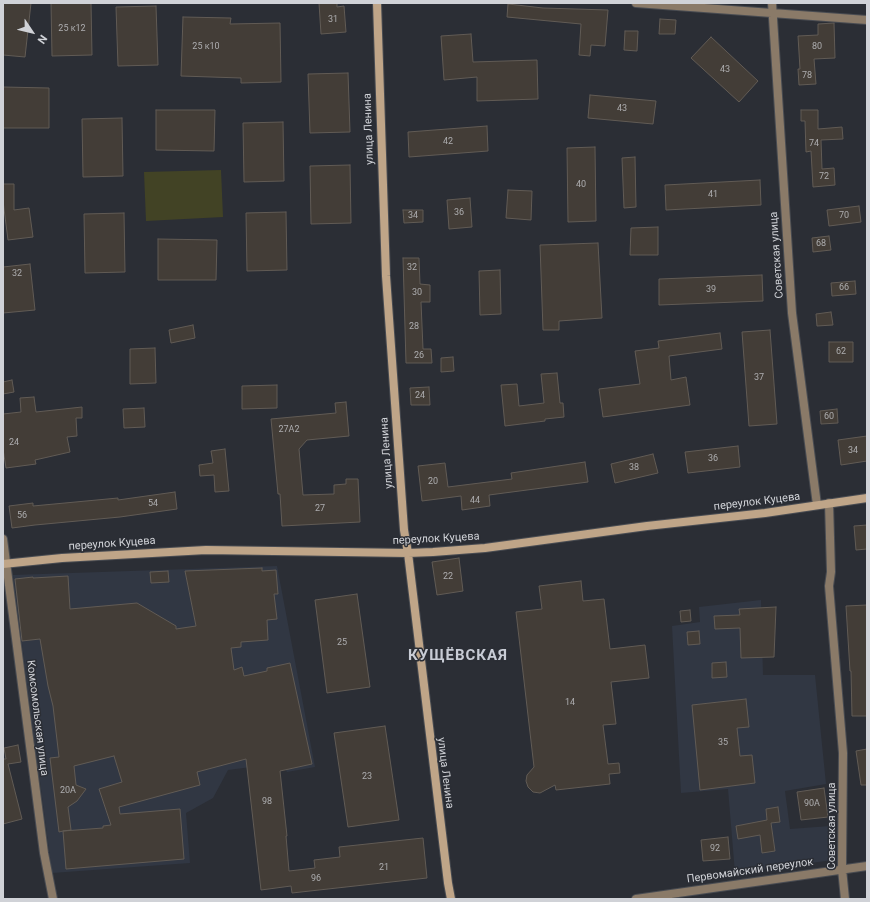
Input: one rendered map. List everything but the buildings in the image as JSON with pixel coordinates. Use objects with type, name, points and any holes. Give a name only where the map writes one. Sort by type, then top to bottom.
[{"type":"street","name":"улица Ленина","points":[[376,3],[387,283],[404,530],[451,899]]},
{"type":"street","points":[[636,3],[867,20]]},
{"type":"street","name":"Советская улица","points":[[772,3],[792,313],[817,505]]},
{"type":"street","name":"переулок Куцева","points":[[5,564],[62,558],[206,550],[408,553],[485,548],[647,526],[765,513],[867,498]]},
{"type":"street","name":"Советская улица","points":[[828,503],[831,572],[829,586],[843,753],[842,869],[845,899]]},
{"type":"street","name":"Комсомольская улица","points":[[3,539],[5,564],[44,853],[53,899]]},
{"type":"street","name":"Первомайский переулок","points":[[636,899],[867,866]]},
{"type":"shaded area","points":[[277,566],[315,767],[287,772],[282,763],[228,770],[213,798],[186,813],[190,863],[52,873],[13,575]]},
{"type":"shaded area","points":[[761,600],[763,675],[815,675],[826,784],[785,791],[790,829],[830,826],[833,860],[735,873],[728,789],[681,793],[672,626],[700,622],[699,607]]},
{"type":"green space","points":[[221,170],[223,217],[146,221],[144,172]]},
{"type":"district","name":"КУЩЁВСКАЯ","points":[[458,656]]}]
